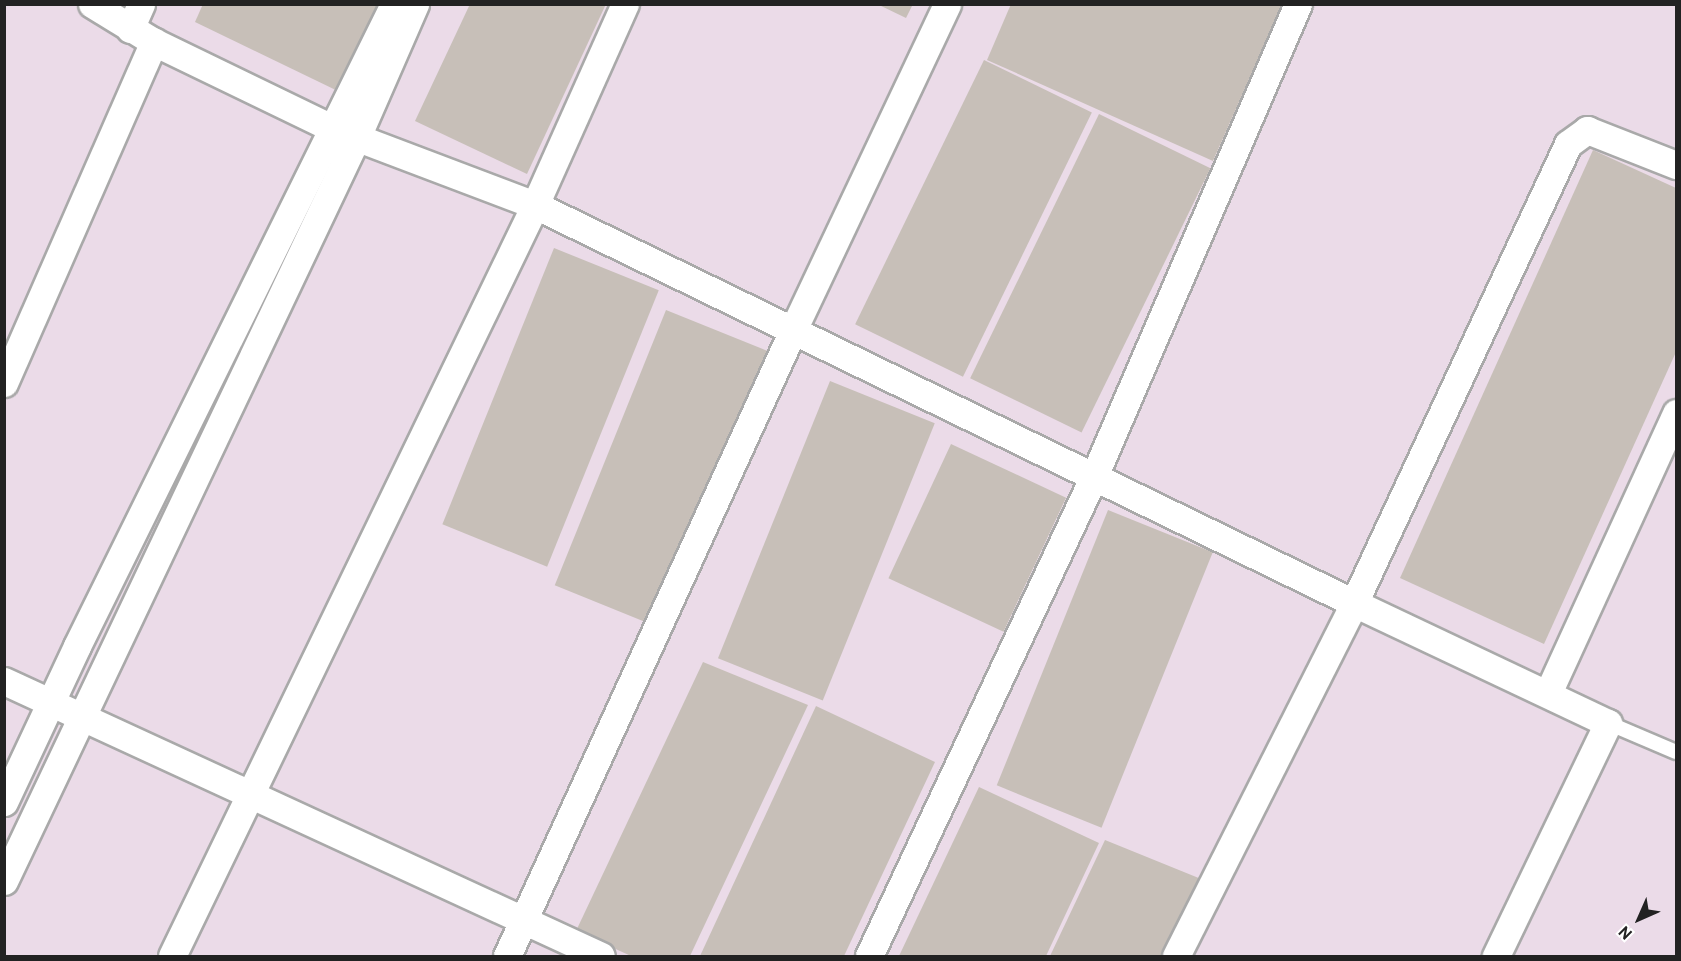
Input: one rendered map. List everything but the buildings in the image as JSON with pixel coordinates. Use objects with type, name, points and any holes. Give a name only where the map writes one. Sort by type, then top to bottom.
[{"type":"street","points":[[92,4],[154,42],[345,133],[536,205],[1095,474],[1354,603],[1608,723],[1496,957]]},
{"type":"street","points":[[130,29],[141,4]]},
{"type":"street","points":[[4,881],[345,133],[394,4]]},
{"type":"street","points":[[4,802],[51,702],[345,133],[415,4]]},
{"type":"street","points":[[172,957],[248,793],[536,205],[625,4]]},
{"type":"street","points":[[507,957],[794,328],[946,4]]},
{"type":"street","points":[[869,957],[1095,474],[1298,4]]},
{"type":"street","points":[[4,383],[154,42]]},
{"type":"street","points":[[1176,957],[1354,603],[1568,144],[1587,130],[1677,165]]},
{"type":"street","points":[[1548,693],[1677,413]]},
{"type":"street","points":[[4,681],[601,957]]},
{"type":"lane","points":[[1608,723],[1677,752]]},
{"type":"shaded area","points":[[5,5],[1676,5],[1676,956],[5,956]]}]
